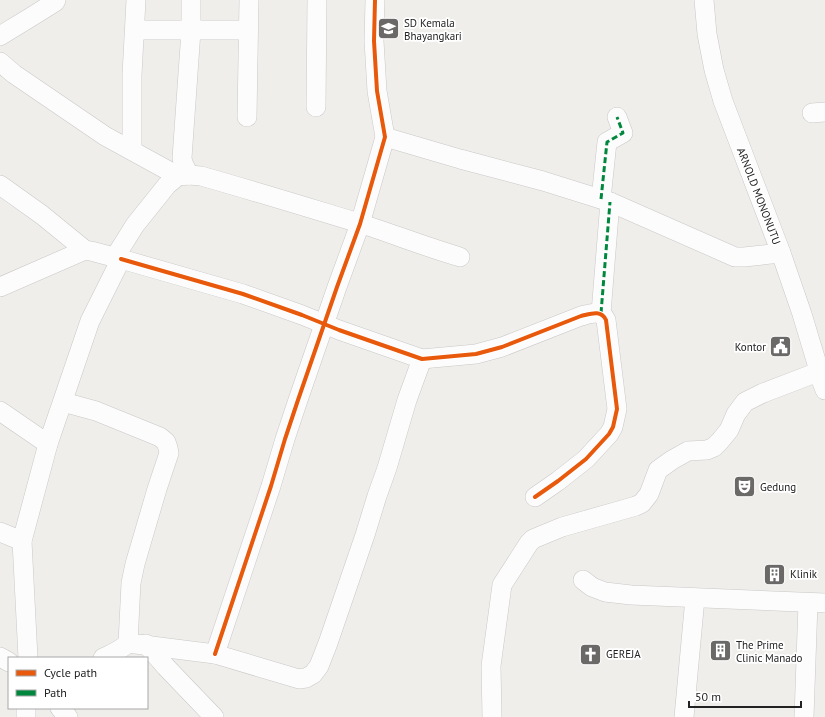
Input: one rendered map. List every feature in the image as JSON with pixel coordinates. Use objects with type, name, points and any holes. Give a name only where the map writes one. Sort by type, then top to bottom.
[{"type":"street","points":[[0,36],[31,18],[56,0]]},
{"type":"street","points":[[132,150],[132,75],[136,0]]},
{"type":"street","points":[[184,175],[182,158],[191,30],[191,0]]},
{"type":"street","points":[[247,117],[249,0]]},
{"type":"street","points":[[316,107],[317,0]]},
{"type":"street","points":[[215,654],[324,323],[360,224],[385,137],[377,90],[374,41],[375,0]]},
{"type":"street","name":"ARNOLD MONONUTU","points":[[704,0],[707,34],[714,70],[723,101],[781,253],[825,390]]},
{"type":"street","points":[[135,30],[248,30]]},
{"type":"street","points":[[0,62],[14,74],[105,136],[184,175],[201,176],[233,185],[360,224],[460,257]]},
{"type":"street","points":[[601,313],[607,142],[623,133],[617,116]]},
{"type":"street","points":[[385,137],[605,200],[735,257],[781,253]]},
{"type":"street","points":[[28,657],[22,541],[48,444],[90,321],[118,258],[135,225],[167,185],[184,175]]},
{"type":"street","points":[[0,186],[42,215],[85,250],[243,294],[302,314],[422,359],[476,354],[502,347],[581,316],[601,313],[605,316],[606,320],[617,409],[613,427],[609,434],[586,459],[536,497]]},
{"type":"street","points":[[0,287],[85,250]]},
{"type":"street","points":[[104,657],[123,648],[137,644],[215,654],[299,679],[306,678],[313,674],[319,666],[328,643],[387,468],[407,400],[422,359]]},
{"type":"street","points":[[492,717],[491,666],[502,585],[533,539],[562,527],[642,503],[649,494],[658,470],[688,451],[707,450],[714,447],[729,430],[736,414],[745,402],[763,393],[818,372]]},
{"type":"street","points":[[63,402],[96,411],[160,437],[164,440],[168,448],[168,459],[157,489],[135,564],[131,583],[137,644],[166,667],[214,717]]},
{"type":"street","points":[[0,411],[48,444]]},
{"type":"street","points":[[0,532],[22,541]]},
{"type":"street","points":[[583,580],[592,587],[605,592],[631,595],[816,603],[804,717]]},
{"type":"street","points":[[684,717],[694,598]]},
{"type":"street","points":[[61,709],[68,717]]},
{"type":"marked path","points":[[601,199],[607,142],[623,133],[617,117]]},
{"type":"marked path","points":[[601,313],[610,202]]},
{"type":"cycle path","points":[[215,654],[298,400],[360,224],[385,137],[377,91],[374,41],[375,0]]},
{"type":"cycle path","points":[[121,259],[243,294],[422,359],[476,354],[502,347],[581,316],[592,313],[601,314],[606,320],[617,409],[613,427],[609,434],[586,459],[535,497]]},
{"type":"place","name":"SD Kemala Bhayangkari","points":[[389,29]]},
{"type":"place","name":"Kontor","points":[[781,347]]},
{"type":"place","name":"Gedung","points":[[745,487]]},
{"type":"place","name":"Klinik","points":[[775,574]]},
{"type":"place","name":"The Prime Clinic Manado","points":[[720,651]]},
{"type":"place","name":"GEREJA","points":[[590,654]]}]
